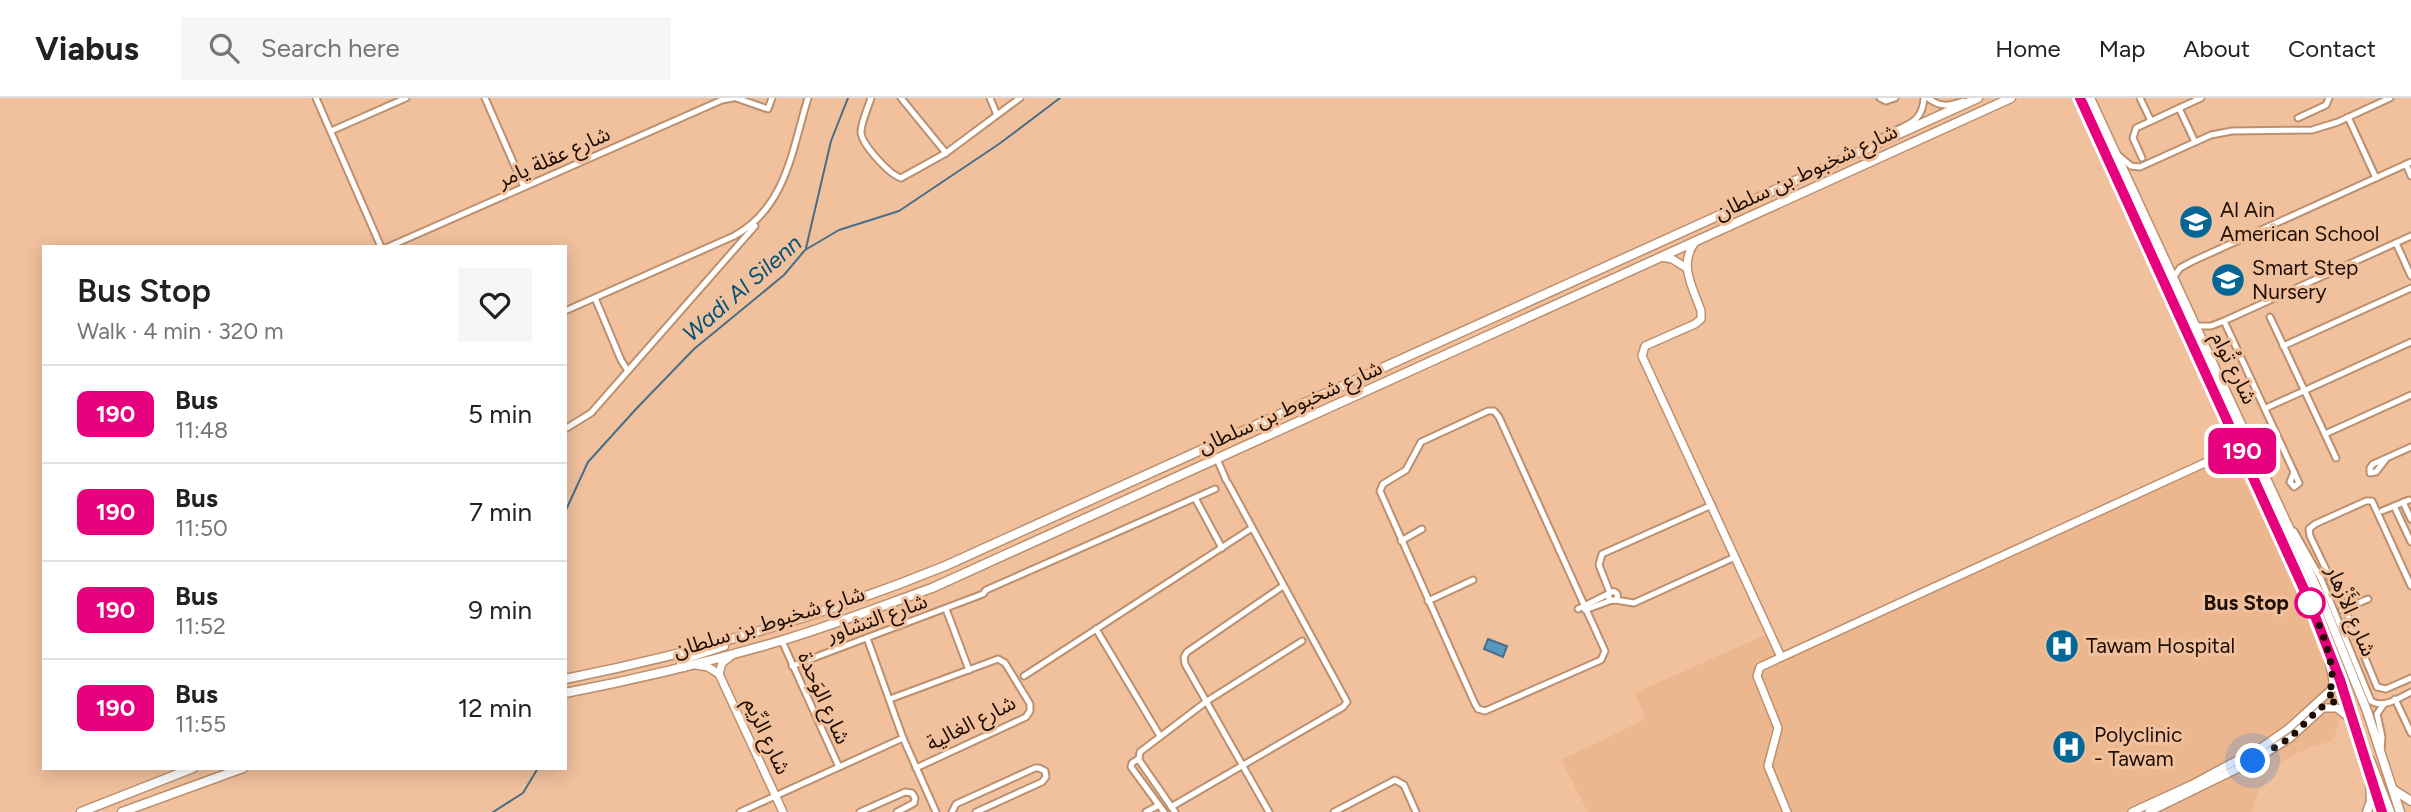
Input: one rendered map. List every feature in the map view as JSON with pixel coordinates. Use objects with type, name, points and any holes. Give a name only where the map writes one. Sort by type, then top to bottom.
[{"type":"main road","name":"شارع شخبوط بن سلطان","points":[[567,679],[735,640],[849,604],[945,566],[1978,98]]},
{"type":"main road","points":[[1994,105],[2001,98]]},
{"type":"main road","name":"شارع شخبوط بن سلطان","points":[[567,693],[687,667],[782,641],[932,588],[2011,98]]},
{"type":"main road","name":"شارع تُوام","points":[[2078,98],[2245,456],[2329,649],[2382,812]]},
{"type":"main road","name":"شارع تُوام","points":[[2090,98],[2200,341],[2288,523],[2351,670],[2381,750],[2400,812]]},
{"type":"main road","points":[[687,667],[681,666],[682,660],[708,653],[735,640]]},
{"type":"main road","points":[[2362,749],[2378,776],[2390,812]]},
{"type":"main road","points":[[81,812],[188,770]]},
{"type":"main road","points":[[122,812],[238,770]]},
{"type":"main road","points":[[2367,812],[2371,804],[2371,776]]},
{"type":"main road","points":[[2393,790],[2411,801]]},
{"type":"street","points":[[316,98],[380,245]]},
{"type":"street","points":[[331,131],[406,98]]},
{"type":"street","points":[[485,98],[524,187]]},
{"type":"street","name":"شارع عقلة يامر","points":[[393,245],[722,100],[734,98],[768,109],[772,98]]},
{"type":"street","points":[[567,428],[586,418],[771,206],[808,98]]},
{"type":"street","points":[[871,98],[862,136],[893,176],[905,177],[946,153],[1020,98]]},
{"type":"street","points":[[901,98],[946,153]]},
{"type":"street","points":[[990,98],[997,114]]},
{"type":"street","points":[[1880,98],[1886,101],[1895,98]]},
{"type":"street","points":[[1876,145],[1887,135],[1916,121],[1926,98],[1947,106],[1969,98]]},
{"type":"street","points":[[2140,98],[2151,121]]},
{"type":"street","points":[[2142,158],[2133,134],[2136,128],[2201,98]]},
{"type":"street","points":[[2298,118],[2326,105],[2329,98]]},
{"type":"street","points":[[2114,151],[2131,166],[2140,167],[2195,142],[2232,131],[2312,130],[2390,98]]},
{"type":"street","points":[[2179,108],[2195,142]]},
{"type":"street","points":[[2348,117],[2376,178]]},
{"type":"street","points":[[2173,280],[2178,271],[2186,265],[2408,163],[2411,176]]},
{"type":"street","points":[[567,310],[718,243],[761,218]]},
{"type":"street","points":[[2193,325],[2211,326],[2224,321],[2411,236]]},
{"type":"street","points":[[1695,242],[1685,267],[1701,311],[1701,319],[1645,346],[1642,356],[1781,657]]},
{"type":"street","points":[[718,243],[726,259]]},
{"type":"street","points":[[2396,243],[2411,276]]},
{"type":"street","points":[[1662,257],[1672,259],[1685,267]]},
{"type":"street","points":[[2166,266],[2186,265]]},
{"type":"street","points":[[2283,346],[2411,288]]},
{"type":"street","points":[[595,298],[628,371]]},
{"type":"street","points":[[2270,317],[2336,458]]},
{"type":"street","points":[[2224,321],[2294,472]]},
{"type":"street","points":[[2200,341],[2211,326]]},
{"type":"street","points":[[2266,408],[2411,342]]},
{"type":"street","points":[[621,360],[636,362]]},
{"type":"street","points":[[2325,433],[2411,395]]},
{"type":"street","points":[[1488,411],[1494,411],[1605,648],[1605,655],[1601,660],[1485,711],[1478,709],[1401,541],[1380,493],[1381,486],[1403,473],[1417,447],[1424,440],[1488,411]]},
{"type":"street","points":[[1787,812],[1768,766],[1778,728],[1757,674],[1760,667],[2230,451],[2236,438]]},
{"type":"street","points":[[2386,459],[2411,447]]},
{"type":"street","points":[[2209,461],[2231,454],[2245,456]]},
{"type":"street","points":[[1138,759],[1173,809],[1345,706],[1347,702],[1217,459]]},
{"type":"street","name":"شارع التشاور","points":[[792,666],[983,594],[986,590],[1215,489]]},
{"type":"street","points":[[1195,498],[1222,548]]},
{"type":"street","points":[[2411,586],[2372,501],[2366,501],[2314,524],[2309,530],[2377,687],[2386,689],[2411,678]]},
{"type":"street","points":[[2382,511],[2406,501],[2411,519]]},
{"type":"street","points":[[1712,505],[1605,552],[1599,565],[1613,596],[1625,602],[1638,601],[1735,557]]},
{"type":"street","points":[[2395,506],[2411,542]]},
{"type":"street","name":"شارع الأَزْهار","points":[[2288,523],[2308,552],[2370,699],[2374,704],[2384,704]]},
{"type":"street","points":[[1024,676],[1252,528]]},
{"type":"street","points":[[1401,541],[1422,529]]},
{"type":"street","points":[[1428,601],[1473,580]]},
{"type":"street","points":[[1269,812],[1184,662],[1186,653],[1283,586]]},
{"type":"street","points":[[1578,611],[1613,596]]},
{"type":"street","points":[[2336,613],[2368,599]]},
{"type":"street","points":[[946,609],[969,670]]},
{"type":"street","points":[[1096,629],[1160,736]]},
{"type":"street","points":[[867,638],[903,738],[936,812]]},
{"type":"street","name":"شارع الوَحدة","points":[[782,641],[839,767]]},
{"type":"street","points":[[1164,812],[1131,767],[1140,752],[1207,702],[1302,641]]},
{"type":"street","points":[[2149,812],[2253,761],[2290,738],[2323,706],[2334,703],[2329,649]]},
{"type":"street","points":[[687,667],[708,667],[719,674],[722,663],[733,655]]},
{"type":"street","name":"شارع الغالية","points":[[890,699],[996,659],[1003,661],[1030,704],[1030,713],[1026,717],[916,768]]},
{"type":"street","name":"شارع الرِّيم","points":[[719,674],[783,812]]},
{"type":"street","points":[[2381,750],[2382,737],[2377,714],[2384,704],[2411,692]]},
{"type":"street","points":[[2132,812],[2191,785],[2262,747],[2289,728],[2308,709],[2333,697]]},
{"type":"street","points":[[2396,699],[2411,733]]},
{"type":"street","points":[[2316,712],[2326,707],[2337,708],[2353,721]]},
{"type":"street","points":[[740,812],[903,738]]},
{"type":"street","points":[[951,812],[954,805],[1035,768],[1045,771],[1046,777],[1042,782],[976,812]]},
{"type":"street","points":[[1334,812],[1395,780],[1404,785],[1416,812]]},
{"type":"street","points":[[914,796],[926,790]]},
{"type":"street","points":[[987,790],[993,804]]},
{"type":"street","points":[[860,812],[872,809],[905,792],[914,796]]},
{"type":"street","points":[[897,812],[912,805],[914,796]]},
{"type":"street","points":[[1146,812],[1159,804]]},
{"type":"shaded area","name":"Tawam Hospital","points":[[2232,457],[2285,563],[2339,703],[2339,725],[2332,741],[2308,748],[2282,761],[2258,792],[2251,812],[1588,812],[1561,760],[1646,719],[1635,693],[1767,634],[1778,658]]},
{"type":"water","points":[[1488,639],[1507,646],[1503,657],[1484,649]]},
{"type":"waterway","points":[[806,248],[831,141],[848,98]]},
{"type":"waterway","name":"Wadi Al Silenn","points":[[567,508],[588,462],[636,409],[694,349],[784,275],[805,250],[839,230],[899,211],[999,144],[1060,98]]},
{"type":"waterway","name":"Wadi Al Silenn","points":[[493,812],[523,793],[537,770]]},
{"type":"bus line","name":"190","points":[[2080,98],[2308,598],[2340,680],[2382,812]]},
{"type":"place","name":"Al Ain American School","points":[[2196,222]]},
{"type":"place","name":"Smart Step Nursery","points":[[2228,280]]},
{"type":"place","name":"Bus Stop","points":[[2310,603]]},
{"type":"place","name":"Tawam Hospital","points":[[2062,646]]},
{"type":"place","name":"Polyclinic - Tawam","points":[[2069,747]]},
{"type":"route","points":[[2253,761],[2290,738],[2320,708],[2336,701],[2334,695],[2327,695],[2333,684],[2329,649],[2308,598],[2310,603]]}]
